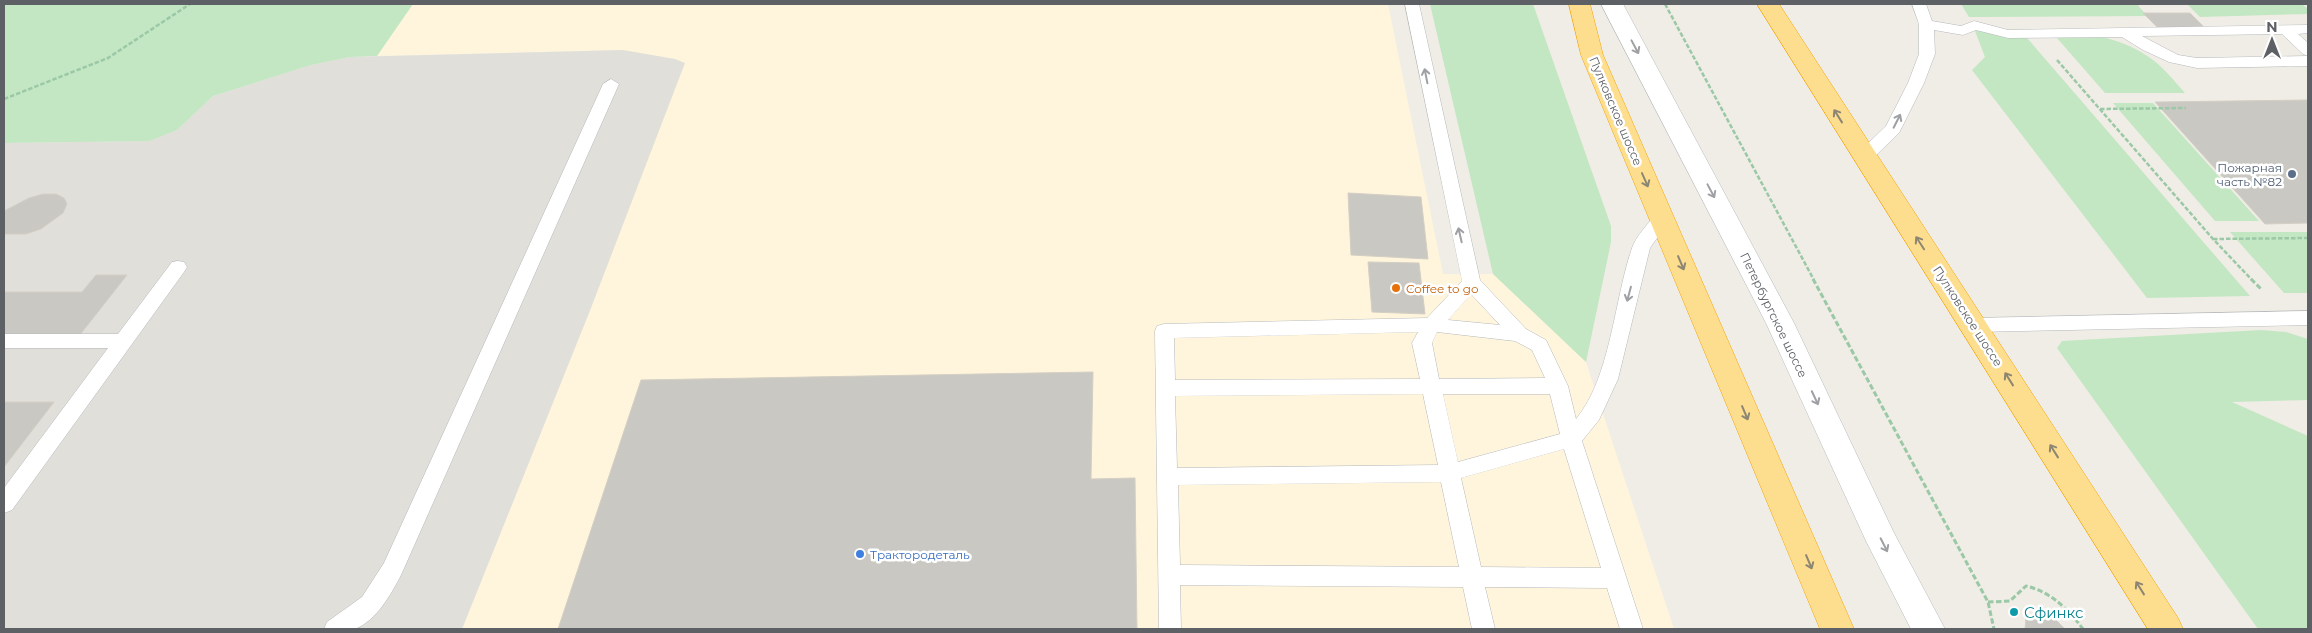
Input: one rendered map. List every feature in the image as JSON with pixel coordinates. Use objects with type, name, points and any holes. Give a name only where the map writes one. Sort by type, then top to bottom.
[{"type":"highway","name":"Пулковское шоссе","points":[[1579,4],[1592,55],[1838,629]]},
{"type":"highway","name":"Пулковское шоссе","points":[[1768,4],[2166,629]]},
{"type":"main road","name":"Петербургское шоссе","points":[[1612,4],[1780,323],[1882,541],[1928,629]]},
{"type":"lane","points":[[1412,4],[1470,282],[1519,334],[1539,345],[1558,386],[1571,439],[1631,629]]},
{"type":"lane","points":[[1864,157],[1893,129],[1916,83],[1927,54],[1926,24],[1919,4]]},
{"type":"lane","points":[[1926,24],[1962,31],[1974,25],[2008,34],[2308,29]]},
{"type":"lane","points":[[2285,30],[2308,51]]},
{"type":"lane","points":[[2125,32],[2148,47],[2174,59],[2197,63],[2308,61]]},
{"type":"lane","points":[[335,629],[361,614],[379,594],[393,568],[611,84]]},
{"type":"lane","points":[[1167,477],[1450,474],[1571,439],[1592,414],[1608,378],[1641,248],[1662,218]]},
{"type":"lane","points":[[7,496],[178,267]]},
{"type":"lane","points":[[1470,282],[1432,325],[1422,343],[1483,629]]},
{"type":"lane","points":[[1974,325],[2308,318]]},
{"type":"lane","points":[[1170,629],[1164,332],[1432,325],[1519,334]]},
{"type":"lane","points":[[4,341],[124,341]]},
{"type":"lane","points":[[1166,388],[1558,386]]},
{"type":"lane","points":[[1169,575],[1615,578]]},
{"type":"path","points":[[4,99],[108,58],[190,4]]},
{"type":"path","points":[[1665,4],[1988,602],[1994,629]]},
{"type":"path","points":[[2056,58],[2213,239],[2266,294]]},
{"type":"path","points":[[2099,108],[2186,108]]},
{"type":"path","points":[[2213,239],[2308,238]]},
{"type":"path","points":[[1988,602],[2010,601],[2026,586],[2039,588],[2066,607],[2083,629]]},
{"type":"shaded area","points":[[413,4],[1388,4],[1443,274],[1493,274],[1586,362],[1674,629],[462,629],[591,308],[623,50],[377,56]]},
{"type":"shaded area","points":[[623,50],[675,59],[685,63],[591,308],[462,629],[4,629],[4,143],[150,141],[177,130],[213,96],[311,65],[350,57]]},
{"type":"green space","points":[[4,4],[413,4],[377,56],[350,57],[311,65],[213,96],[177,130],[150,141],[4,143]]},
{"type":"green space","points":[[1430,4],[1533,4],[1611,226],[1611,242],[1586,362],[1493,274]]},
{"type":"green space","points":[[1961,4],[2137,4],[2147,16],[1969,17]]},
{"type":"green space","points":[[2187,4],[2302,4],[2308,9],[2308,14],[2200,17]]},
{"type":"green space","points":[[2050,30],[2091,35],[2129,46],[2157,64],[2185,93],[2105,93]]},
{"type":"green space","points":[[1975,31],[2021,31],[2250,296],[2147,298],[1972,70],[1985,57]]},
{"type":"green space","points":[[2113,103],[2153,103],[2259,221],[2215,221]]},
{"type":"green space","points":[[2230,232],[2308,232],[2308,293],[2284,293]]},
{"type":"green space","points":[[2261,330],[2286,332],[2308,339],[2308,400],[2232,402],[2308,436],[2308,629],[2258,629],[2057,348],[2062,341]]},
{"type":"building","points":[[2143,13],[2190,13],[2206,29],[2159,29]]},
{"type":"building","points":[[2308,100],[2308,223],[2265,224],[2155,102]]},
{"type":"building","points":[[1348,193],[1421,197],[1428,259],[1351,255]]},
{"type":"building","points":[[43,194],[56,194],[64,198],[67,204],[63,213],[41,229],[26,234],[4,234],[4,211],[29,198]]},
{"type":"building","name":"Coffee to go","points":[[1368,262],[1419,263],[1425,314],[1372,312]]},
{"type":"building","points":[[96,275],[127,275],[79,336],[4,336],[4,292],[82,292]]},
{"type":"building","name":"Трактородеталь","points":[[1093,372],[1091,479],[1135,478],[1137,629],[558,629],[641,380]]},
{"type":"building","points":[[4,402],[54,402],[4,467]]},
{"type":"building","points":[[2039,614],[2056,620],[2065,629],[2025,629],[2026,618]]},
{"type":"place","name":"Пожарная часть №82","points":[[2292,174]]},
{"type":"place","name":"Coffee to go","points":[[1396,288]]},
{"type":"place","name":"Трактородеталь","points":[[860,554]]},
{"type":"place","name":"Сфинкс","points":[[2014,612]]}]
